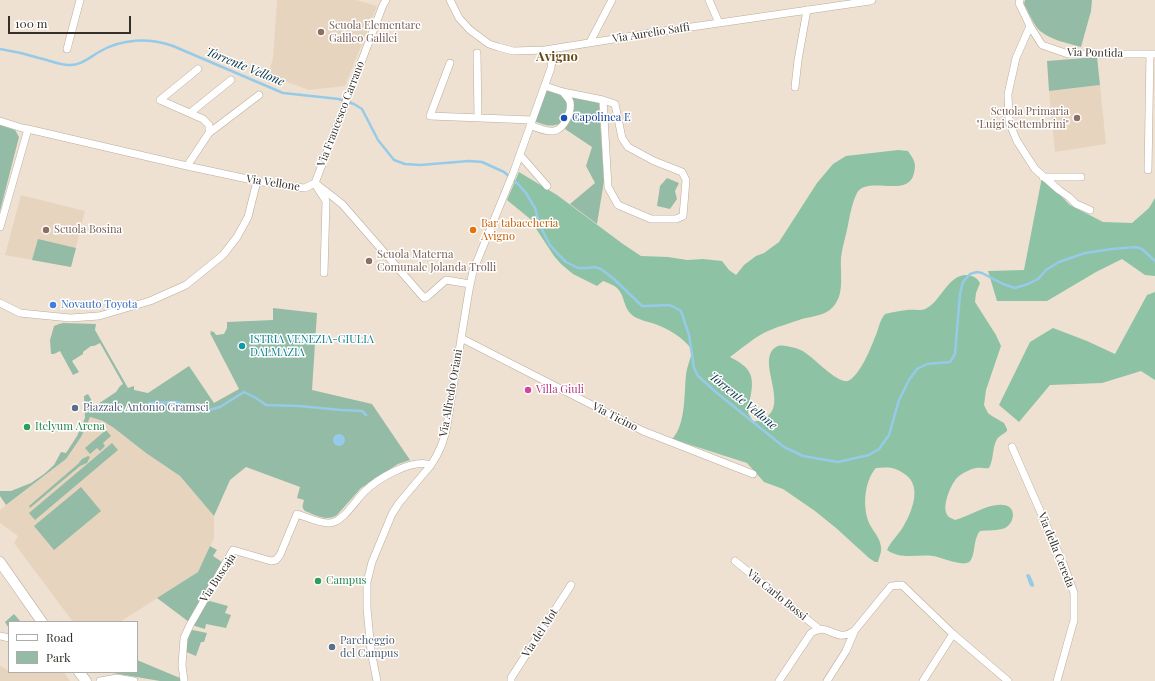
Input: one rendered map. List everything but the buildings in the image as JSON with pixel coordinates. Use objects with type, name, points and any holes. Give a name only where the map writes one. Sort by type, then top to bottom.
[{"type":"main road","points":[[0,562],[39,621]]},
{"type":"main road","points":[[0,568],[20,592]]},
{"type":"main road","points":[[80,673],[86,681]]},
{"type":"street","points":[[67,49],[80,0]]},
{"type":"street","name":"Via Francesco Carrano","points":[[315,183],[386,0]]},
{"type":"street","name":"Via Aurelio Saffi","points":[[450,0],[464,25],[490,44],[512,51],[553,49],[590,42],[872,0]]},
{"type":"street","points":[[590,42],[612,0]]},
{"type":"street","points":[[709,0],[720,23]]},
{"type":"street","name":"Via Pontida","points":[[1019,2],[1030,26],[1042,45],[1068,54],[1153,54],[1148,170]]},
{"type":"street","points":[[795,88],[798,60],[807,10]]},
{"type":"street","points":[[1030,26],[1016,58],[1008,94],[1009,122],[1017,140],[1035,169],[1076,204],[1090,210]]},
{"type":"street","name":"Via Alfredo Oriani","points":[[377,681],[371,651],[367,608],[367,582],[372,562],[392,514],[399,503],[431,465],[442,444],[446,431],[473,271],[514,171],[545,86],[551,68],[553,49]]},
{"type":"street","points":[[477,53],[478,118]]},
{"type":"street","points":[[450,63],[430,116],[478,118],[531,123],[545,130],[555,130],[562,127],[570,109],[568,98],[563,92]]},
{"type":"street","points":[[198,69],[160,100],[203,120],[209,125],[209,133]]},
{"type":"street","points":[[190,113],[231,80]]},
{"type":"street","points":[[545,86],[563,92],[603,100],[615,104],[622,138],[628,147],[654,161],[682,172],[686,180],[684,216],[676,219],[651,219],[618,206],[608,187],[603,100]]},
{"type":"street","points":[[187,166],[209,133],[259,95]]},
{"type":"street","name":"Via Vellone","points":[[0,121],[22,128],[257,181],[305,188],[315,183],[342,204],[424,298],[446,280],[470,284]]},
{"type":"street","points":[[0,227],[28,129]]},
{"type":"street","points":[[520,155],[547,186]]},
{"type":"street","points":[[1044,177],[1081,177]]},
{"type":"street","points":[[0,303],[20,313],[70,318],[99,316],[150,301],[186,285],[223,255],[237,237],[248,218],[257,181]]},
{"type":"street","points":[[315,183],[326,201],[324,273]]},
{"type":"street","name":"Via Ticino","points":[[461,338],[643,431],[753,474]]},
{"type":"street","name":"Via della Cereda","points":[[1012,447],[1064,563],[1074,593],[1074,620],[1058,681]]},
{"type":"street","name":"Via Buscaja","points":[[184,681],[182,665],[184,638],[190,624],[233,550],[276,560],[280,555],[297,514],[330,523],[341,518],[369,488],[402,467],[426,463],[431,465]]},
{"type":"street","name":"Via Carlo Bossi","points":[[735,561],[819,629],[841,635],[855,630]]},
{"type":"street","name":"Via del Mot","points":[[511,681],[511,678],[571,585]]},
{"type":"street","points":[[827,681],[846,651],[855,630],[891,586],[902,585],[953,634],[1008,681]]},
{"type":"street","name":"Via Carlo Bossi","points":[[779,681],[811,634],[819,629]]},
{"type":"street","points":[[922,681],[953,634]]},
{"type":"street","points":[[100,681],[117,678],[134,681]]},
{"type":"shaded area","name":"Scuola Elementare Galileo Galilei","points":[[277,0],[356,0],[377,6],[345,86],[309,90],[268,75],[273,58]]},
{"type":"shaded area","name":"Scuola Primaria \"Luigi Settembrini\"","points":[[1100,85],[1106,144],[1055,152],[1049,91]]},
{"type":"shaded area","name":"Scuola Bosina","points":[[21,195],[85,211],[71,267],[5,255]]},
{"type":"shaded area","points":[[89,417],[103,421],[114,428],[146,453],[180,476],[214,516],[214,538],[198,572],[122,621],[72,621],[14,543],[18,536],[0,523],[0,510],[66,459]]},
{"type":"shaded area","points":[[0,666],[8,670],[8,673],[65,673],[70,681],[0,681]]},
{"type":"green space","points":[[1025,0],[1092,0],[1091,11],[1081,47],[1054,39],[1040,31],[1033,22],[1024,4]]},
{"type":"green space","points":[[1097,57],[1100,85],[1049,91],[1047,61]]},
{"type":"green space","points":[[546,88],[560,94],[568,106],[561,123],[557,125],[541,124],[534,121]]},
{"type":"green space","points":[[572,97],[599,103],[604,181],[597,224],[570,204],[595,183],[586,166],[592,147],[565,129],[574,111]]},
{"type":"green space","points":[[0,125],[15,130],[19,137],[0,211]]},
{"type":"green space","points":[[898,150],[908,151],[915,163],[915,169],[911,181],[904,185],[896,186],[869,186],[862,188],[857,193],[851,209],[842,254],[841,290],[837,302],[833,307],[822,314],[802,319],[763,333],[730,357],[741,363],[751,375],[752,386],[748,413],[753,421],[759,421],[765,418],[772,411],[774,403],[774,393],[769,362],[771,353],[776,347],[783,346],[801,350],[838,379],[848,381],[857,373],[864,362],[881,319],[885,314],[907,310],[925,309],[936,300],[955,278],[968,275],[974,277],[980,283],[976,293],[975,302],[996,335],[1001,346],[986,390],[984,405],[988,413],[1004,423],[1007,431],[997,439],[989,468],[972,469],[963,473],[956,479],[951,487],[945,508],[948,516],[955,520],[998,505],[1008,506],[1011,508],[1013,515],[1011,522],[1005,528],[980,531],[976,539],[972,558],[966,563],[957,563],[933,556],[903,556],[887,550],[910,514],[914,500],[914,486],[911,480],[898,470],[876,468],[869,480],[867,488],[865,503],[867,518],[878,538],[881,547],[878,562],[875,562],[815,511],[783,489],[764,482],[747,463],[672,439],[680,426],[686,375],[692,350],[684,341],[669,330],[632,315],[627,309],[620,291],[614,286],[603,281],[597,286],[573,274],[554,256],[529,218],[507,200],[519,172],[557,195],[641,256],[722,261],[729,270],[736,275],[744,265],[779,242],[817,183],[833,164],[846,156]]},
{"type":"green space","points":[[1042,177],[1070,205],[1103,222],[1132,223],[1149,208],[1155,198],[1155,276],[1145,275],[1122,259],[1096,272],[1047,301],[997,301],[988,271],[1024,270]]},
{"type":"green space","points":[[667,178],[679,183],[675,191],[677,199],[670,209],[657,206],[660,186]]},
{"type":"green space","points":[[38,239],[76,248],[71,267],[32,260]]},
{"type":"green space","points":[[1155,292],[1155,380],[1141,371],[1102,383],[1050,385],[1019,422],[999,405],[1030,342],[1053,328],[1115,354],[1147,295]]},
{"type":"green space","points":[[273,308],[317,313],[312,390],[372,404],[410,460],[398,464],[361,488],[337,515],[329,518],[321,517],[304,510],[304,500],[297,498],[300,487],[246,467],[230,480],[214,516],[180,476],[146,453],[114,428],[103,421],[90,417],[81,437],[66,459],[6,505],[0,496],[0,491],[11,491],[31,483],[54,465],[61,452],[66,453],[77,436],[85,418],[84,396],[88,394],[95,406],[116,392],[123,384],[100,343],[91,346],[83,352],[83,354],[72,361],[79,372],[73,375],[60,351],[51,354],[50,340],[54,326],[63,323],[96,324],[95,330],[128,388],[134,386],[134,390],[148,393],[189,366],[214,403],[239,389],[210,331],[214,332],[216,335],[224,334],[227,328],[227,322],[273,320]]},
{"type":"green space","points":[[106,430],[111,436],[103,443],[105,446],[100,451],[97,448],[90,454],[85,448]]},
{"type":"green space","points":[[112,443],[118,450],[35,520],[29,513]]},
{"type":"green space","points":[[88,456],[90,457],[87,463],[80,466],[30,508],[29,506],[82,459]]},
{"type":"green space","points":[[81,487],[101,511],[54,550],[34,526]]},
{"type":"green space","points":[[210,546],[217,550],[213,556],[222,562],[189,622],[157,598],[198,572]]},
{"type":"green space","points":[[206,600],[228,606],[225,613],[231,615],[226,628],[206,624],[205,629],[193,624]]},
{"type":"green space","points":[[14,614],[20,621],[8,621],[8,626],[5,622]]},
{"type":"green space","points":[[193,630],[207,633],[204,642],[201,642],[196,656],[184,651],[190,631]]},
{"type":"green space","points":[[138,660],[180,678],[181,681],[160,681],[113,673],[138,673]]},
{"type":"water","points":[[341,434],[344,435],[344,445],[337,446],[334,445],[333,438],[334,435]]},
{"type":"water","points":[[1026,575],[1030,575],[1034,584],[1033,587],[1030,586]]},
{"type":"waterway","name":"Torrente Vellone","points":[[0,49],[65,65],[73,65],[81,63],[108,47],[117,44],[136,41],[164,43],[283,93],[339,99],[354,104],[362,109],[378,140],[394,160],[405,164],[420,165],[469,161],[482,162],[504,172],[526,193],[535,208],[540,226],[550,245],[566,262],[578,268],[594,267],[601,269],[614,279],[642,306],[669,305],[681,311],[689,335],[694,368],[698,376],[784,447],[803,456],[838,462],[869,455],[879,449],[889,435],[899,400],[909,380],[917,369],[927,364],[950,362],[955,354],[960,294],[963,282],[970,274],[977,272],[982,273],[1003,284],[1015,288],[1038,279],[1046,270],[1059,262],[1085,253],[1136,247],[1142,249],[1155,261]]},
{"type":"waterway","points":[[149,403],[177,402],[190,407],[209,410],[220,407],[244,392],[266,405],[362,411],[366,415]]},
{"type":"place","name":"Scuola Elementare Galileo Galilei","points":[[321,32]]},
{"type":"place","name":"Capolinea E","points":[[564,118]]},
{"type":"place","name":"Scuola Primaria \"Luigi Settembrini\"","points":[[1077,118]]},
{"type":"place","name":"Scuola Bosina","points":[[46,230]]},
{"type":"place","name":"Bar tabaccheria Avigno","points":[[473,230]]},
{"type":"place","name":"Scuola Materna Comunale Jolanda Trolli","points":[[369,261]]},
{"type":"place","name":"Novauto Toyota","points":[[53,305]]},
{"type":"place","name":"ISTRIA VENEZIA-GIULIA DALMAZIA","points":[[242,346]]},
{"type":"place","name":"Villa Giuli","points":[[528,390]]},
{"type":"place","name":"Piazzale Antonio Gramsci","points":[[75,408]]},
{"type":"place","name":"Itelyum Arena","points":[[27,427]]},
{"type":"place","name":"Campus","points":[[318,581]]},
{"type":"place","name":"Parcheggio del Campus","points":[[332,647]]},
{"type":"district","name":"Avigno","points":[[557,57]]}]
